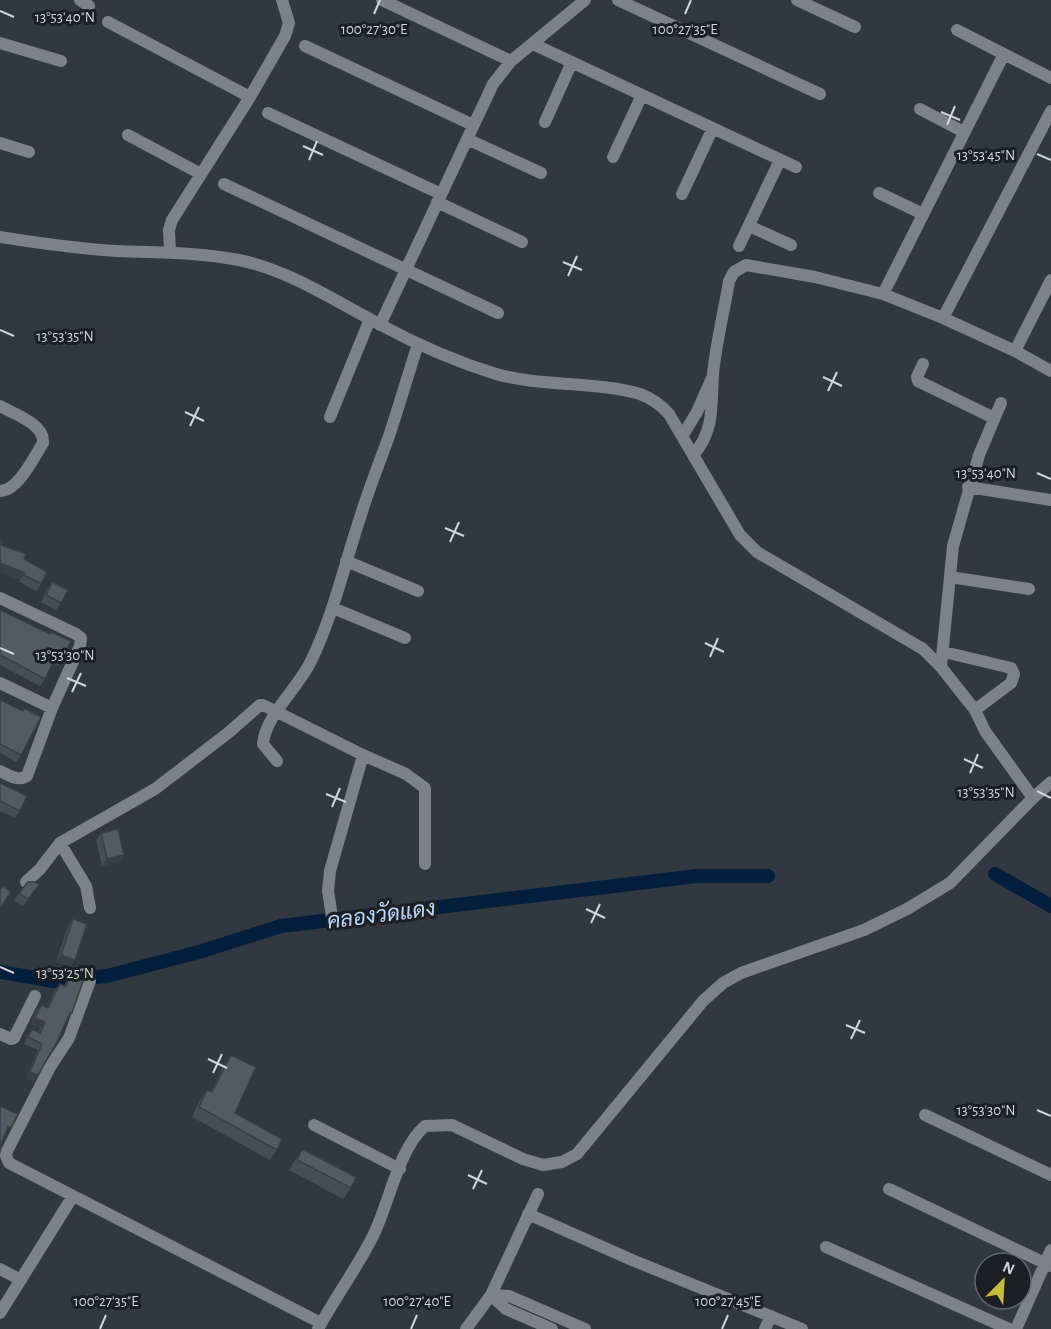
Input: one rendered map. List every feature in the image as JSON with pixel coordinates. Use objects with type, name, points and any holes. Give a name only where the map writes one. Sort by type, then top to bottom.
[{"type":"street","points":[[170,252],[170,225],[250,97],[285,36],[289,23],[282,0]]},
{"type":"street","points":[[382,0],[511,62]]},
{"type":"street","points":[[618,0],[820,94]]},
{"type":"street","points":[[797,0],[855,27]]},
{"type":"street","points":[[330,417],[375,322],[406,269],[493,84],[511,62],[578,1]]},
{"type":"street","points":[[108,22],[250,97]]},
{"type":"street","points":[[957,30],[1051,78]]},
{"type":"street","points":[[0,43],[61,61]]},
{"type":"street","points":[[533,44],[796,167]]},
{"type":"street","points":[[305,46],[473,125]]},
{"type":"street","points":[[883,294],[1004,54]]},
{"type":"street","points":[[545,122],[572,62]]},
{"type":"street","points":[[613,157],[642,95]]},
{"type":"street","points":[[920,109],[964,132]]},
{"type":"street","points":[[944,318],[1051,111]]},
{"type":"street","points":[[268,113],[522,242]]},
{"type":"street","points":[[682,194],[713,128]]},
{"type":"street","points":[[128,135],[201,174]]},
{"type":"street","points":[[467,139],[541,173]]},
{"type":"street","points":[[0,143],[29,152]]},
{"type":"street","points":[[739,246],[780,159]]},
{"type":"street","points":[[224,184],[498,313]]},
{"type":"street","points":[[879,193],[923,214]]},
{"type":"street","points":[[749,226],[791,245]]},
{"type":"street","points":[[0,237],[58,247],[170,252],[239,260],[272,269],[309,285],[418,344],[496,374],[640,394],[662,406],[683,435],[740,535],[757,552],[922,649],[941,667],[975,710],[986,731],[1033,798]]},
{"type":"street","points":[[694,454],[705,441],[713,403],[713,374],[729,281],[734,272],[746,265],[815,277],[883,294],[944,318],[1016,351],[1051,371]]},
{"type":"street","points":[[1016,351],[1051,280]]},
{"type":"street","points":[[277,761],[263,744],[265,733],[277,712],[306,673],[333,608],[346,561],[418,344]]},
{"type":"street","points":[[923,364],[917,377],[918,381],[994,418]]},
{"type":"street","points":[[683,435],[697,412],[713,374]]},
{"type":"street","points":[[941,667],[953,546],[968,487],[1001,403]]},
{"type":"street","points":[[0,406],[33,424],[44,435],[43,443],[16,484],[9,490],[0,491]]},
{"type":"street","points":[[968,487],[1051,500]]},
{"type":"street","points":[[346,561],[418,591]]},
{"type":"street","points":[[950,577],[1029,589]]},
{"type":"street","points":[[0,598],[81,638],[80,646],[52,708],[27,776],[16,779],[0,771]]},
{"type":"street","points":[[333,608],[405,638]]},
{"type":"street","points":[[944,652],[1011,668],[1014,674],[1011,683],[975,710]]},
{"type":"street","points":[[0,683],[52,708]]},
{"type":"street","points":[[26,882],[40,869],[60,843],[155,789],[228,733],[260,705],[406,774],[425,788],[426,864]]},
{"type":"street","points":[[332,917],[328,891],[330,872],[363,755]]},
{"type":"street","points":[[90,981],[69,1038],[50,1067],[7,1150],[6,1156],[9,1163],[319,1326],[338,1298],[373,1236],[416,1134],[425,1126],[452,1125],[523,1159],[543,1165],[562,1162],[578,1154],[696,1009],[723,983],[741,972],[864,930],[907,909],[950,883],[1051,782]]},
{"type":"street","points":[[60,843],[86,886],[90,908]]},
{"type":"street","points":[[0,1034],[14,1038],[35,996]]},
{"type":"street","points":[[925,1115],[1051,1175]]},
{"type":"street","points":[[315,1125],[400,1169]]},
{"type":"street","points":[[889,1189],[1048,1265]]},
{"type":"street","points":[[466,1329],[491,1295],[538,1194]]},
{"type":"street","points":[[0,1313],[73,1196]]},
{"type":"street","points":[[528,1214],[653,1269],[802,1329]]},
{"type":"street","points":[[826,1247],[1009,1329]]},
{"type":"street","points":[[1016,1329],[1048,1265],[1051,1250]]},
{"type":"street","points":[[0,1269],[21,1280]]},
{"type":"street","points":[[491,1295],[506,1309],[552,1329]]},
{"type":"street","points":[[491,1295],[509,1296],[585,1329]]},
{"type":"street","points":[[765,1329],[771,1316]]},
{"type":"building","points":[[0,541],[1,545],[26,554],[24,559],[47,572],[41,584],[24,575],[25,573],[0,563]]},
{"type":"building","points":[[52,582],[68,590],[61,603],[46,595]]},
{"type":"building","points":[[0,610],[50,634],[51,632],[71,641],[63,659],[56,656],[45,679],[0,655]]},
{"type":"building","points":[[0,700],[23,711],[24,708],[41,717],[21,755],[0,744]]},
{"type":"building","points":[[0,783],[27,796],[20,811],[0,801]]},
{"type":"building","points":[[118,829],[124,855],[107,859],[101,833]]},
{"type":"building","points":[[28,882],[35,882],[39,885],[28,899],[19,893]]},
{"type":"building","points":[[3,886],[11,892],[0,908],[0,888]]},
{"type":"building","points":[[73,919],[87,924],[75,960],[61,955]]},
{"type":"building","points":[[69,976],[83,981],[72,1013],[70,1012],[58,1040],[38,1075],[30,1072],[42,1044],[28,1037],[32,1029],[40,1033],[45,1022],[35,1018],[41,1005],[48,1008],[60,984],[66,987]]},
{"type":"building","points":[[231,1055],[256,1067],[235,1113],[282,1139],[277,1150],[199,1107],[207,1090],[212,1092]]},
{"type":"building","points":[[0,1106],[18,1114],[11,1128],[8,1127],[0,1147]]},
{"type":"building","points":[[302,1149],[356,1177],[351,1188],[297,1160]]},
{"type":"waterway","name":"คลองวัดแดง","points":[[995,874],[1051,906]]},
{"type":"waterway","name":"คลองวัดแดง","points":[[0,972],[54,981],[107,976],[199,952],[281,926],[697,876],[768,876]]}]
